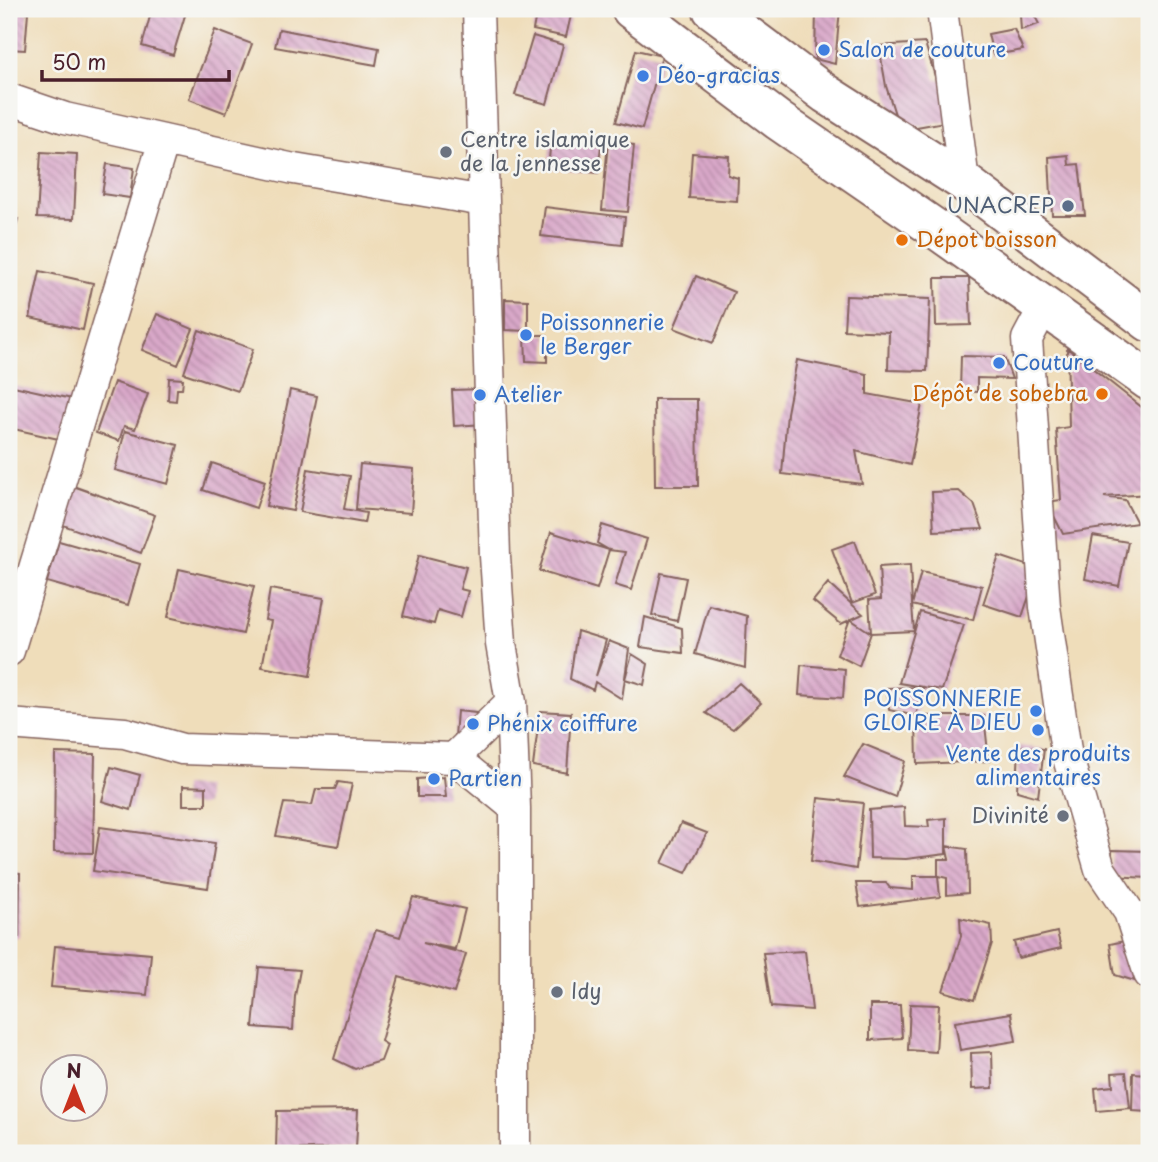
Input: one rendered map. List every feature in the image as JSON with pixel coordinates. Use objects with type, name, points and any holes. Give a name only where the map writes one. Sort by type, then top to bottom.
[{"type":"main road","points":[[631,9],[779,121],[1149,381]]},
{"type":"main road","points":[[712,9],[826,94],[964,181],[1149,322]]},
{"type":"street","points":[[478,9],[498,607],[511,702],[515,807],[515,1153]]},
{"type":"street","points":[[942,9],[964,181]]},
{"type":"street","points":[[9,99],[65,118],[294,169],[484,201]]},
{"type":"street","points":[[9,650],[164,140]]},
{"type":"street","points":[[1044,307],[1027,340],[1045,607],[1053,674],[1066,751],[1100,869],[1129,912],[1149,974]]},
{"type":"street","points":[[454,758],[511,702]]},
{"type":"street","points":[[9,724],[125,733],[182,748],[454,758],[515,807]]},
{"type":"building","points":[[152,9],[186,12],[173,55],[142,46]]},
{"type":"building","points":[[537,9],[572,11],[566,37],[533,30]]},
{"type":"building","points":[[816,9],[840,9],[835,64],[815,59]]},
{"type":"building","points":[[1031,9],[1039,24],[1021,30],[1020,15]]},
{"type":"building","points":[[9,10],[28,12],[25,50],[9,49]]},
{"type":"building","points":[[279,29],[379,48],[376,65],[275,47]]},
{"type":"building","points":[[1014,29],[1023,50],[993,55],[988,34]]},
{"type":"building","points":[[215,30],[252,44],[226,113],[189,99]]},
{"type":"building","points":[[533,36],[563,45],[547,104],[515,95]]},
{"type":"building","points":[[925,43],[936,80],[945,79],[950,121],[900,130],[886,86],[879,46]]},
{"type":"building","points":[[636,50],[662,56],[642,129],[616,122]]},
{"type":"building","points":[[551,140],[601,145],[598,173],[548,168]]},
{"type":"building","points":[[608,142],[634,145],[628,212],[602,210]]},
{"type":"building","points":[[41,152],[77,154],[74,219],[37,218]]},
{"type":"building","points":[[692,153],[729,156],[728,175],[738,178],[737,201],[689,198]]},
{"type":"building","points":[[1068,155],[1069,165],[1079,164],[1085,215],[1052,215],[1049,157]]},
{"type":"building","points":[[107,164],[134,168],[130,198],[102,194]]},
{"type":"building","points":[[545,207],[625,217],[622,245],[541,236]]},
{"type":"building","points":[[9,217],[18,219],[10,250],[9,249]]},
{"type":"building","points":[[40,271],[93,283],[83,330],[30,318]]},
{"type":"building","points":[[696,276],[734,292],[713,343],[674,328]]},
{"type":"building","points":[[935,278],[969,278],[971,325],[936,326]]},
{"type":"building","points":[[846,296],[930,299],[927,371],[888,370],[889,332],[844,330]]},
{"type":"building","points":[[505,299],[528,300],[528,331],[505,330]]},
{"type":"building","points":[[157,314],[193,329],[178,365],[142,350]]},
{"type":"building","points":[[199,330],[253,349],[238,391],[184,373]]},
{"type":"building","points":[[525,335],[547,335],[547,362],[526,361]]},
{"type":"building","points":[[1067,348],[1149,413],[1149,494],[1104,497],[1125,500],[1137,523],[1063,534],[1047,502],[1061,500],[1056,429],[1069,427]]},
{"type":"building","points":[[961,356],[1004,357],[1012,379],[977,378],[977,392],[960,391]]},
{"type":"building","points":[[797,360],[867,374],[867,394],[922,404],[910,465],[856,451],[862,484],[782,474],[787,413]]},
{"type":"building","points":[[169,378],[183,379],[182,389],[177,389],[176,401],[168,400]]},
{"type":"building","points":[[114,382],[148,394],[135,429],[124,426],[119,441],[96,433]]},
{"type":"building","points":[[9,385],[72,399],[63,440],[9,428]]},
{"type":"building","points":[[483,389],[485,424],[454,426],[452,390]]},
{"type":"building","points":[[290,390],[317,396],[293,511],[266,506]]},
{"type":"building","points":[[654,399],[697,399],[698,486],[655,486]]},
{"type":"building","points":[[125,431],[178,445],[168,484],[115,470]]},
{"type":"building","points":[[212,463],[265,481],[256,508],[203,490]]},
{"type":"building","points":[[360,464],[414,469],[411,513],[356,509]]},
{"type":"building","points":[[308,469],[350,476],[344,509],[366,513],[364,523],[300,512]]},
{"type":"building","points":[[73,486],[155,515],[141,553],[60,524]]},
{"type":"building","points":[[959,491],[974,504],[983,529],[934,531],[932,492]]},
{"type":"building","points":[[602,525],[647,539],[631,590],[615,585],[625,552],[609,550],[597,543]]},
{"type":"building","points":[[551,532],[609,550],[597,589],[539,571]]},
{"type":"building","points":[[1093,536],[1128,542],[1119,586],[1085,579]]},
{"type":"building","points":[[59,541],[140,564],[128,605],[47,582]]},
{"type":"building","points":[[855,541],[875,595],[852,603],[832,549]]},
{"type":"building","points":[[419,555],[466,567],[460,589],[468,591],[461,617],[438,610],[434,624],[403,616]]},
{"type":"building","points":[[999,556],[1038,569],[1022,617],[983,604]]},
{"type":"building","points":[[910,565],[914,631],[871,633],[869,600],[881,599],[879,567]]},
{"type":"building","points":[[179,569],[254,586],[243,634],[168,617]]},
{"type":"building","points":[[921,572],[982,586],[973,620],[912,605]]},
{"type":"building","points":[[661,573],[686,578],[677,621],[652,615]]},
{"type":"building","points":[[9,574],[25,578],[9,612]]},
{"type":"building","points":[[828,583],[863,614],[841,624],[813,601]]},
{"type":"building","points":[[270,589],[324,598],[310,676],[262,667],[271,621],[265,620]]},
{"type":"building","points":[[709,605],[747,616],[745,668],[695,654]]},
{"type":"building","points":[[920,612],[964,625],[942,690],[899,683]]},
{"type":"building","points":[[645,617],[682,628],[683,653],[640,647]]},
{"type":"building","points":[[850,619],[871,633],[859,666],[837,655]]},
{"type":"building","points":[[577,631],[606,640],[596,676],[609,641],[629,649],[622,699],[595,682],[593,690],[570,679]]},
{"type":"building","points":[[632,654],[648,664],[644,685],[625,679]]},
{"type":"building","points":[[801,665],[845,669],[843,698],[799,695]]},
{"type":"building","points":[[739,683],[761,703],[733,729],[706,713]]},
{"type":"building","points":[[923,687],[916,716],[889,710],[887,688]]},
{"type":"building","points":[[457,711],[476,713],[474,737],[455,736]]},
{"type":"building","points":[[540,711],[571,713],[567,773],[533,766]]},
{"type":"building","points":[[916,716],[984,716],[989,761],[917,764]]},
{"type":"building","points":[[863,744],[905,761],[895,797],[844,777]]},
{"type":"building","points":[[1019,746],[1044,749],[1038,797],[1017,791]]},
{"type":"building","points":[[55,753],[95,754],[93,853],[54,852]]},
{"type":"building","points":[[111,767],[140,775],[131,810],[102,801]]},
{"type":"building","points":[[444,777],[446,797],[417,797],[417,779]]},
{"type":"building","points":[[338,782],[352,784],[338,846],[276,836],[284,803],[312,805],[316,789],[335,789]]},
{"type":"building","points":[[183,786],[206,787],[206,805],[183,805]]},
{"type":"building","points":[[818,798],[863,803],[856,869],[811,861]]},
{"type":"building","points":[[904,807],[905,826],[929,827],[928,820],[946,818],[946,854],[906,859],[870,858],[869,810]]},
{"type":"building","points":[[681,823],[707,833],[686,873],[662,863]]},
{"type":"building","points":[[100,827],[215,843],[208,888],[93,871]]},
{"type":"building","points":[[946,846],[967,849],[968,893],[947,895],[947,878],[938,876],[938,859],[949,859]]},
{"type":"building","points":[[1112,850],[1149,851],[1149,878],[1111,876]]},
{"type":"building","points":[[9,872],[20,873],[19,937],[9,937]]},
{"type":"building","points":[[913,876],[938,876],[940,897],[860,907],[856,883],[886,883],[890,888],[913,890]]},
{"type":"building","points":[[413,897],[465,909],[455,949],[423,943],[466,954],[454,993],[399,977],[381,1041],[387,1045],[381,1061],[355,1069],[334,1059],[362,967],[376,930],[400,937]]},
{"type":"building","points":[[960,918],[991,925],[992,943],[974,1000],[943,991],[961,936]]},
{"type":"building","points":[[1057,932],[1061,948],[1018,958],[1014,942]]},
{"type":"building","points":[[1129,940],[1135,981],[1115,975],[1110,944]]},
{"type":"building","points":[[55,946],[151,954],[147,995],[51,987]]},
{"type":"building","points":[[805,951],[812,1010],[771,1007],[763,953]]},
{"type":"building","points":[[259,967],[300,970],[293,1030],[253,1027]]},
{"type":"building","points":[[910,1004],[939,1005],[936,1052],[908,1050]]},
{"type":"building","points":[[870,1005],[900,1005],[902,1038],[870,1040]]},
{"type":"building","points":[[1011,1013],[1016,1041],[960,1050],[955,1022]]},
{"type":"building","points":[[992,1052],[993,1088],[972,1089],[971,1053]]},
{"type":"building","points":[[1126,1072],[1130,1108],[1097,1111],[1095,1088],[1113,1086],[1112,1073]]},
{"type":"building","points":[[1133,1073],[1149,1074],[1149,1112],[1132,1111]]},
{"type":"building","points":[[358,1110],[356,1148],[276,1150],[277,1111]]},
{"type":"place","name":"Salon de couture","points":[[824,50]]},
{"type":"place","name":"Déo-gracias","points":[[643,76]]},
{"type":"place","name":"Centre islamique de la jennesse","points":[[446,152]]},
{"type":"place","name":"UNACREP","points":[[1068,206]]},
{"type":"place","name":"Dépot boisson","points":[[902,240]]},
{"type":"place","name":"Poissonnerie le Berger","points":[[526,335]]},
{"type":"place","name":"Couture","points":[[999,363]]},
{"type":"place","name":"Dépôt de sobebra","points":[[1102,394]]},
{"type":"place","name":"Atelier","points":[[480,395]]},
{"type":"place","name":"POISSONNERIE GLOIRE À DIEU","points":[[1036,711]]},
{"type":"place","name":"Phénix coiffure","points":[[473,724]]},
{"type":"place","name":"Vente des produits alimentaires","points":[[1038,730]]},
{"type":"place","name":"Partien","points":[[434,779]]},
{"type":"place","name":"Divinité","points":[[1063,816]]},
{"type":"place","name":"Idy","points":[[557,992]]}]
